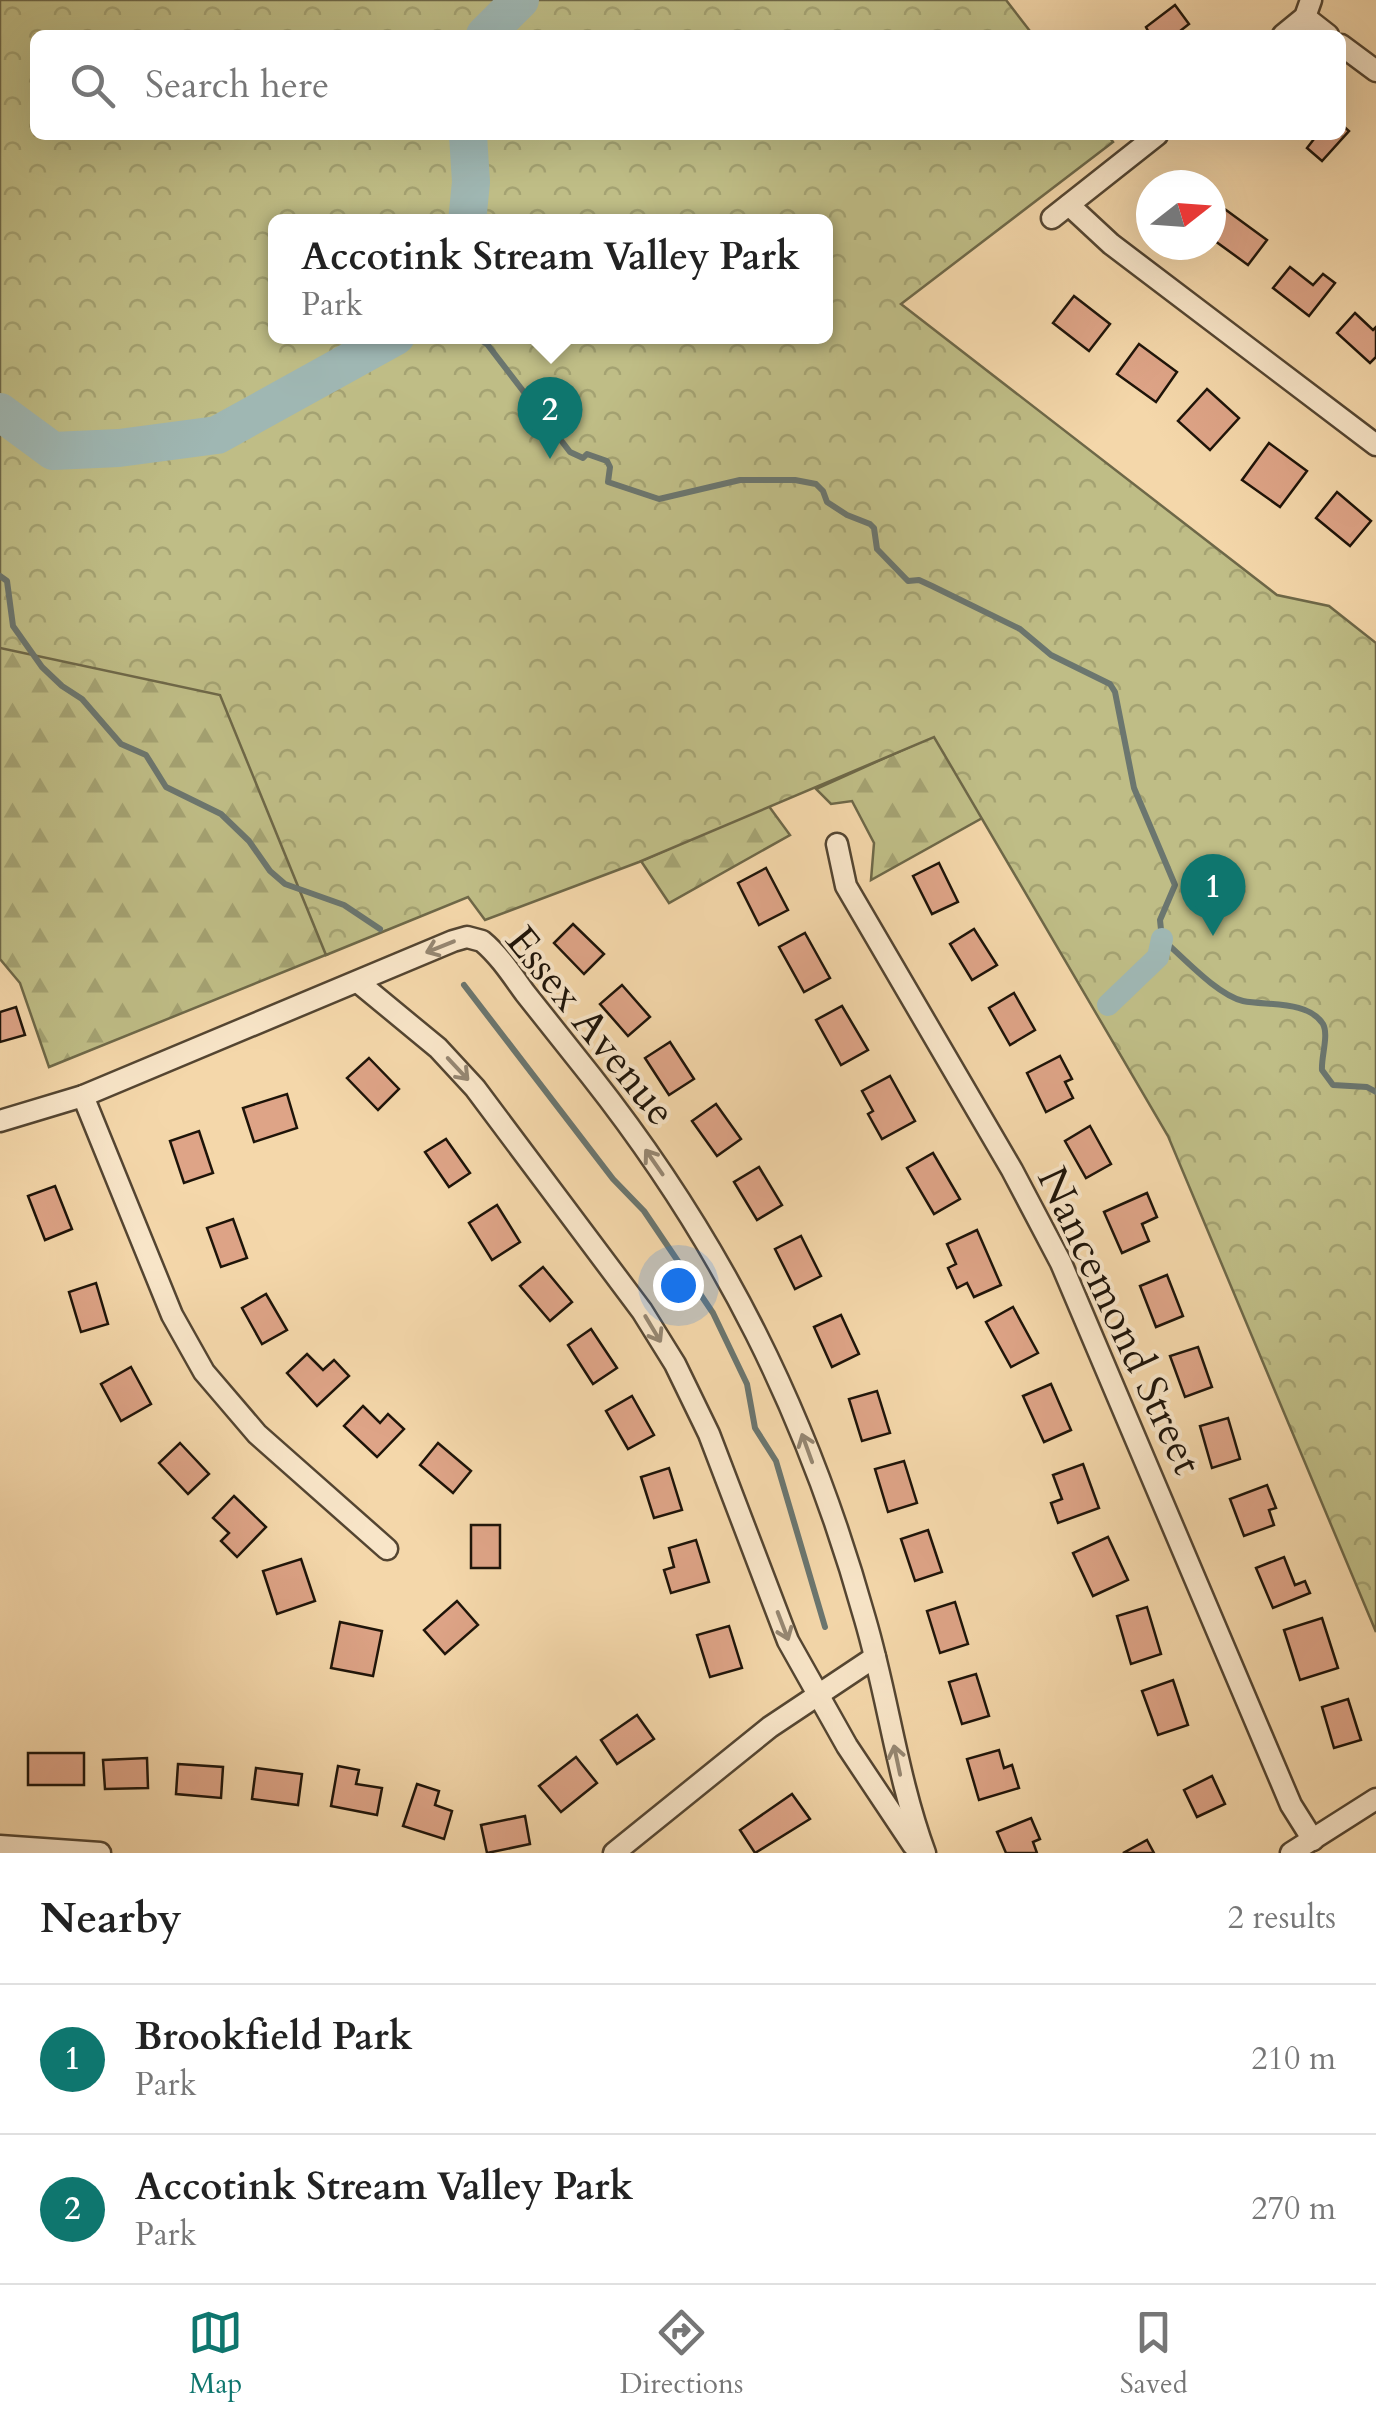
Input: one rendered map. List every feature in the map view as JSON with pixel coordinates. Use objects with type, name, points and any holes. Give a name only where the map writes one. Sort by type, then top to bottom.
[{"type":"street","points":[[1288,30],[1308,8],[1324,30]]},
{"type":"street","points":[[1346,48],[1376,71]]},
{"type":"street","points":[[1151,140],[1060,212],[1112,244],[1376,445]]},
{"type":"street","name":"Nancemond Street","points":[[837,844],[846,886],[1062,1263],[1291,1805],[1313,1840]]},
{"type":"street","name":"Essex Avenue","points":[[476,938],[490,948],[610,1100],[679,1198],[728,1276],[763,1343],[796,1416],[830,1508],[875,1657],[921,1853],[848,1746],[788,1641],[709,1434],[675,1364],[642,1310],[475,1088],[438,1048],[358,982],[453,942],[476,938]]},
{"type":"street","points":[[0,1122],[83,1096],[358,982]]},
{"type":"street","points":[[83,1096],[172,1315],[204,1372],[258,1434],[387,1549]]},
{"type":"street","points":[[614,1853],[770,1726],[875,1657]]},
{"type":"street","points":[[1292,1853],[1376,1800]]},
{"type":"street","points":[[0,1846],[98,1853]]},
{"type":"green space","points":[[0,0],[1006,0],[1029,30],[30,30],[30,140],[1112,140],[901,304],[1277,595],[1329,606],[1376,643],[1376,1632],[1168,1136],[934,737],[639,862],[485,920],[468,897],[326,955],[220,695],[0,648]]},
{"type":"green space","points":[[0,646],[222,693],[328,954],[49,1067],[20,983],[0,959]]},
{"type":"green space","points":[[936,735],[984,817],[871,880],[874,843],[852,801],[831,804],[816,789]]},
{"type":"green space","points":[[768,805],[790,835],[669,903],[641,861]]},
{"type":"building","points":[[1175,5],[1189,24],[1181,30],[1146,27]]},
{"type":"building","points":[[1313,140],[1341,140],[1322,161],[1307,148]]},
{"type":"building","points":[[1226,210],[1267,240],[1248,265],[1226,249]]},
{"type":"building","points":[[1290,267],[1313,285],[1323,274],[1335,283],[1309,316],[1273,288]]},
{"type":"building","points":[[1074,296],[1110,324],[1089,351],[1053,323]]},
{"type":"building","points":[[1355,313],[1373,330],[1376,327],[1376,357],[1370,363],[1337,333]]},
{"type":"building","points":[[1139,344],[1177,372],[1156,402],[1117,374]]},
{"type":"building","points":[[1207,389],[1239,418],[1210,450],[1178,421]]},
{"type":"building","points":[[1269,443],[1307,471],[1280,507],[1242,480]]},
{"type":"building","points":[[1337,492],[1371,521],[1350,546],[1316,518]]},
{"type":"building","points":[[939,863],[958,902],[932,914],[913,876]]},
{"type":"building","points":[[766,868],[788,910],[759,925],[738,883]]},
{"type":"building","points":[[573,924],[604,954],[584,974],[554,943]]},
{"type":"building","points":[[974,929],[997,965],[972,980],[950,944]]},
{"type":"building","points":[[805,933],[830,978],[804,992],[779,947]]},
{"type":"building","points":[[622,985],[650,1017],[628,1036],[600,1004]]},
{"type":"building","points":[[1014,993],[1035,1030],[1010,1045],[989,1008]]},
{"type":"building","points":[[842,1006],[868,1050],[841,1065],[816,1020]]},
{"type":"building","points":[[16,1007],[25,1035],[0,1042],[0,1012]]},
{"type":"building","points":[[670,1042],[694,1079],[669,1095],[645,1058]]},
{"type":"building","points":[[1060,1056],[1072,1079],[1065,1082],[1073,1098],[1046,1112],[1027,1073]]},
{"type":"building","points":[[369,1058],[399,1089],[378,1110],[347,1078]]},
{"type":"building","points":[[890,1076],[915,1121],[882,1139],[868,1114],[873,1111],[862,1091]]},
{"type":"building","points":[[287,1094],[297,1128],[254,1142],[243,1108]]},
{"type":"building","points":[[716,1104],[741,1139],[717,1156],[692,1121]]},
{"type":"building","points":[[1090,1126],[1111,1164],[1086,1178],[1065,1141]]},
{"type":"building","points":[[199,1131],[213,1173],[184,1183],[170,1141]]},
{"type":"building","points":[[446,1139],[470,1173],[449,1187],[425,1152]]},
{"type":"building","points":[[933,1153],[960,1199],[934,1214],[907,1168]]},
{"type":"building","points":[[759,1167],[782,1205],[757,1220],[734,1182]]},
{"type":"building","points":[[55,1186],[72,1229],[45,1240],[28,1196]]},
{"type":"building","points":[[1147,1193],[1157,1217],[1142,1224],[1149,1241],[1122,1253],[1104,1212]]},
{"type":"building","points":[[497,1205],[520,1242],[492,1260],[469,1223]]},
{"type":"building","points":[[233,1219],[247,1258],[221,1267],[207,1228]]},
{"type":"building","points":[[977,1230],[1001,1285],[974,1297],[967,1283],[957,1288],[948,1268],[956,1264],[947,1244]]},
{"type":"building","points":[[801,1236],[821,1276],[795,1289],[775,1249]]},
{"type":"building","points":[[543,1267],[572,1302],[550,1321],[520,1286]]},
{"type":"building","points":[[1167,1275],[1183,1316],[1156,1327],[1140,1286]]},
{"type":"building","points":[[96,1283],[108,1324],[81,1332],[69,1292]]},
{"type":"building","points":[[266,1294],[287,1330],[262,1344],[242,1308]]},
{"type":"building","points":[[1013,1307],[1038,1353],[1011,1367],[986,1322]]},
{"type":"building","points":[[841,1315],[859,1354],[832,1367],[814,1327]]},
{"type":"building","points":[[591,1329],[617,1368],[593,1384],[568,1345]]},
{"type":"building","points":[[1198,1347],[1212,1387],[1185,1397],[1170,1356]]},
{"type":"building","points":[[307,1354],[323,1370],[334,1360],[349,1376],[317,1406],[287,1373]]},
{"type":"building","points":[[131,1367],[151,1404],[121,1421],[101,1384]]},
{"type":"building","points":[[1051,1384],[1071,1430],[1044,1442],[1023,1396]]},
{"type":"building","points":[[877,1391],[890,1433],[862,1441],[849,1399]]},
{"type":"building","points":[[632,1396],[654,1435],[628,1449],[606,1411]]},
{"type":"building","points":[[363,1406],[380,1423],[388,1414],[404,1429],[377,1457],[344,1426]]},
{"type":"building","points":[[1228,1418],[1240,1459],[1212,1468],[1200,1426]]},
{"type":"building","points":[[180,1443],[209,1474],[188,1494],[159,1463]]},
{"type":"building","points":[[438,1443],[471,1471],[453,1493],[420,1465]]},
{"type":"building","points":[[904,1461],[917,1503],[888,1512],[875,1469]]},
{"type":"building","points":[[1083,1464],[1099,1508],[1058,1523],[1051,1503],[1062,1499],[1053,1475]]},
{"type":"building","points":[[669,1468],[682,1510],[654,1518],[641,1477]]},
{"type":"building","points":[[1267,1485],[1276,1508],[1269,1510],[1274,1525],[1244,1536],[1230,1499]]},
{"type":"building","points":[[234,1496],[266,1527],[237,1557],[221,1541],[229,1533],[213,1518]]},
{"type":"building","points":[[471,1525],[500,1525],[500,1568],[471,1568]]},
{"type":"building","points":[[928,1530],[942,1572],[915,1581],[901,1539]]},
{"type":"building","points":[[1108,1537],[1128,1580],[1093,1596],[1073,1553]]},
{"type":"building","points":[[696,1540],[709,1582],[671,1593],[664,1570],[674,1567],[669,1548]]},
{"type":"building","points":[[1284,1557],[1295,1585],[1305,1581],[1310,1593],[1273,1608],[1256,1568]]},
{"type":"building","points":[[301,1559],[315,1601],[277,1614],[263,1571]]},
{"type":"building","points":[[457,1601],[478,1625],[445,1654],[424,1630]]},
{"type":"building","points":[[955,1602],[968,1644],[940,1653],[927,1611]]},
{"type":"building","points":[[1147,1607],[1161,1654],[1131,1664],[1117,1616]]},
{"type":"building","points":[[1322,1618],[1338,1668],[1300,1680],[1284,1630]]},
{"type":"building","points":[[340,1622],[382,1631],[373,1676],[331,1668]]},
{"type":"building","points":[[729,1626],[742,1668],[710,1677],[697,1635]]},
{"type":"building","points":[[976,1674],[989,1716],[962,1724],[949,1682]]},
{"type":"building","points":[[1173,1680],[1188,1725],[1158,1735],[1142,1691]]},
{"type":"building","points":[[1348,1699],[1361,1740],[1334,1748],[1322,1707]]},
{"type":"building","points":[[637,1715],[654,1739],[617,1764],[601,1740]]},
{"type":"building","points":[[999,1750],[1004,1768],[1012,1765],[1019,1788],[979,1800],[967,1759]]},
{"type":"building","points":[[28,1753],[84,1753],[84,1785],[28,1785]]},
{"type":"building","points":[[576,1757],[597,1783],[561,1812],[539,1786]]},
{"type":"building","points":[[147,1758],[148,1788],[105,1789],[103,1760]]},
{"type":"building","points":[[178,1764],[223,1767],[221,1798],[176,1794]]},
{"type":"building","points":[[338,1766],[359,1770],[356,1784],[382,1788],[377,1815],[331,1806]]},
{"type":"building","points":[[256,1768],[302,1774],[298,1805],[252,1799]]},
{"type":"building","points":[[1212,1776],[1225,1804],[1197,1817],[1184,1790]]},
{"type":"building","points":[[417,1784],[439,1791],[435,1805],[452,1811],[444,1839],[403,1826]]},
{"type":"building","points":[[792,1794],[810,1819],[755,1853],[740,1830]]},
{"type":"building","points":[[525,1816],[530,1844],[487,1853],[481,1825]]},
{"type":"building","points":[[1031,1818],[1040,1839],[1033,1842],[1037,1853],[1006,1853],[997,1832]]},
{"type":"building","points":[[1147,1840],[1154,1853],[1123,1853]]},
{"type":"waterway","points":[[490,30],[520,0]]},
{"type":"waterway","points":[[468,140],[468,214]]},
{"type":"waterway","points":[[0,412],[53,451],[119,448],[217,435],[382,344]]},
{"type":"waterway","points":[[487,344],[570,452],[607,461],[608,482],[659,499],[740,480],[816,484],[827,502],[874,528],[877,549],[908,581],[919,580],[1020,629],[1051,655],[1110,684],[1115,692],[1134,788],[1175,885],[1160,920],[1162,939],[1211,983],[1233,997],[1297,1007],[1316,1016],[1325,1034],[1322,1070],[1333,1085],[1367,1087],[1376,1092]]},
{"type":"waterway","points":[[0,576],[7,581],[13,626],[42,667],[82,699],[121,744],[146,755],[166,787],[221,814],[285,884],[344,905],[380,929]]},
{"type":"waterway","points":[[1108,1005],[1158,957],[1162,939]]},
{"type":"waterway","points":[[464,985],[613,1179],[644,1211],[713,1313],[747,1384],[755,1428],[776,1461],[825,1627]]},
{"type":"place","name":"Accotink Stream Valley Park","points":[[550,459]]},
{"type":"place","name":"Brookfield Park","points":[[1213,936]]}]
